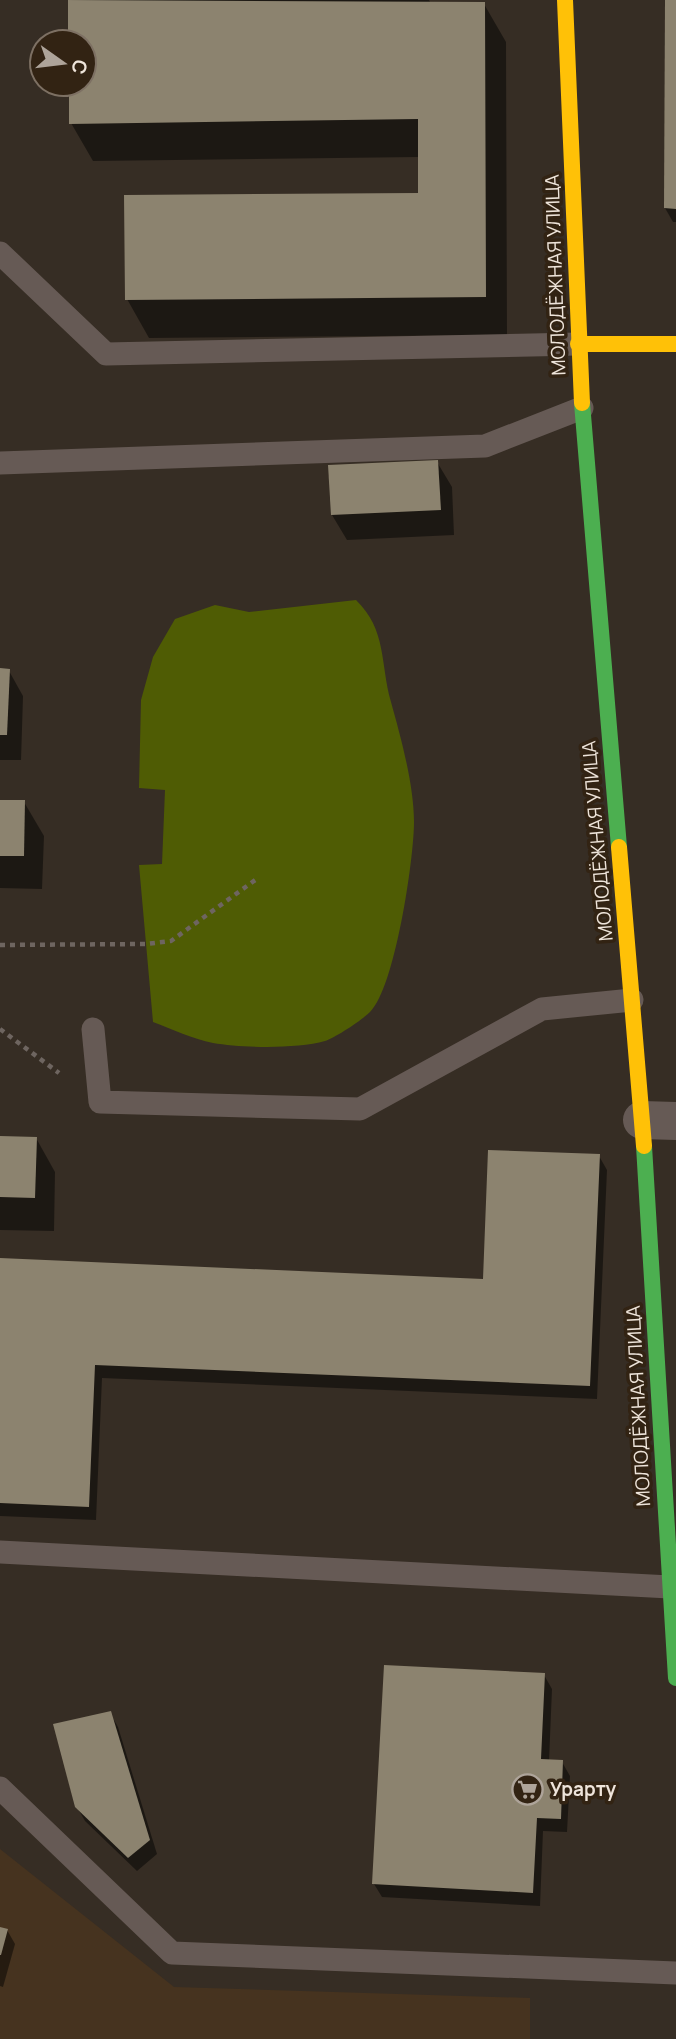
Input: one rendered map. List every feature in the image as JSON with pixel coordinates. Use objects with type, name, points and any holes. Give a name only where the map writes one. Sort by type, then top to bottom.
[{"type":"street","name":"МОЛОДЁЖНАЯ УЛИЦА","points":[[565,0],[582,408],[632,1000],[659,1121],[670,1587],[676,1678]]},
{"type":"street","points":[[578,344],[676,344]]},
{"type":"lane","points":[[0,253],[106,354],[578,344]]},
{"type":"lane","points":[[0,463],[485,446],[582,408]]},
{"type":"lane","points":[[93,1029],[100,1102],[360,1109],[542,1009],[632,1000]]},
{"type":"lane","points":[[0,1552],[670,1587]]},
{"type":"lane","points":[[0,1788],[172,1953],[676,1973]]},
{"type":"path","points":[[0,945],[146,944],[171,941],[258,878]]},
{"type":"path","points":[[0,1029],[100,1102]]},
{"type":"shaded area","points":[[356,600],[366,611],[378,635],[412,793],[414,822],[411,864],[401,922],[395,951],[379,998],[370,1012],[342,1033],[313,1044],[254,1047],[213,1043],[153,1022],[139,865],[162,864],[165,790],[139,788],[141,700],[153,657],[175,619],[215,605],[249,612]]},
{"type":"shaded area","points":[[0,1849],[174,1987],[530,1998],[530,2039],[0,2039]]},
{"type":"building","points":[[68,0],[485,2],[486,297],[125,300],[124,195],[418,193],[418,119],[69,124],[69,98],[98,98],[98,28],[68,28]]},
{"type":"building","points":[[665,0],[676,0],[676,209],[664,208]]},
{"type":"building","points":[[438,460],[441,510],[331,515],[328,465]]},
{"type":"building","points":[[0,668],[10,669],[7,735],[0,735]]},
{"type":"building","points":[[0,800],[25,800],[24,856],[0,856]]},
{"type":"building","points":[[0,1136],[37,1137],[35,1198],[0,1197]]},
{"type":"building","points":[[488,1150],[600,1154],[590,1386],[95,1365],[89,1507],[0,1503],[0,1258],[483,1279]]},
{"type":"building","points":[[384,1665],[545,1673],[541,1759],[563,1760],[561,1819],[537,1818],[533,1893],[372,1884]]},
{"type":"building","points":[[111,1711],[150,1840],[128,1858],[75,1807],[53,1724]]},
{"type":"building","points":[[0,1927],[8,1929],[1,1955],[0,1955]]},
{"type":"traffic: fast","points":[[582,403],[619,847]]},
{"type":"traffic: fast","points":[[644,1146],[676,1678]]},
{"type":"traffic: slow","points":[[565,0],[582,403]]},
{"type":"traffic: slow","points":[[578,344],[676,344]]},
{"type":"traffic: slow","points":[[619,847],[644,1146]]},
{"type":"place","name":"Урарту","points":[[527,1789]]}]
